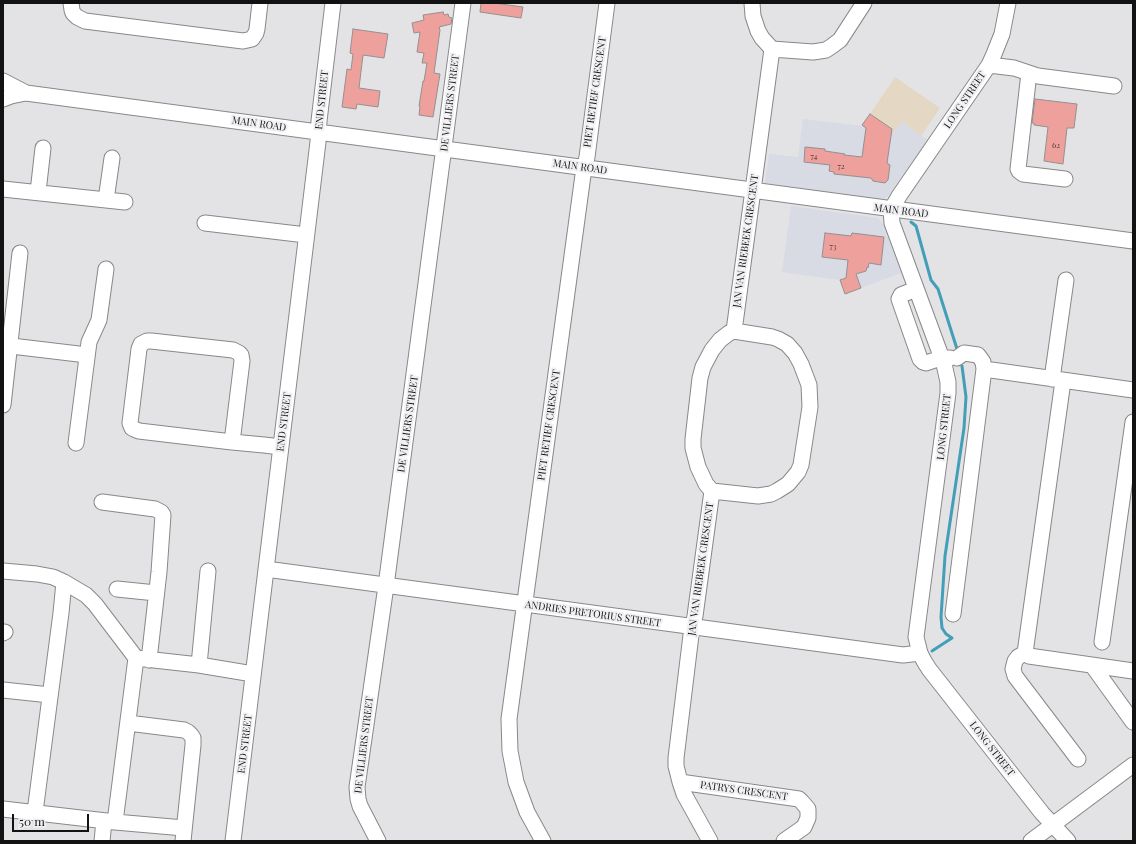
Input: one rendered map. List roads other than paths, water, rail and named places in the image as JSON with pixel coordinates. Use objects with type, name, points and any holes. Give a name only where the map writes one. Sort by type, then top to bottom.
[{"type":"street","points":[[71,3],[73,14],[85,20],[243,42],[252,38],[256,33],[260,3]]},
{"type":"street","name":"END STREET","points":[[233,841],[333,3]]},
{"type":"street","name":"DE VILLIERS STREET","points":[[378,841],[360,806],[357,787],[386,586],[463,3]]},
{"type":"street","name":"PIET RETIEF CRESCENT","points":[[543,841],[520,797],[510,751],[509,719],[607,3]]},
{"type":"street","points":[[752,3],[753,16],[758,31],[772,49],[813,52],[826,50],[840,40],[864,3]]},
{"type":"street","name":"LONG STREET","points":[[1008,3],[1002,34],[989,65],[899,196],[891,210],[892,223],[941,358],[948,382],[948,405],[917,629],[917,645],[929,669],[1042,813],[1066,840]]},
{"type":"street","name":"JAN VAN RIEBEEK CRESCENT","points":[[710,841],[690,806],[680,782],[676,766],[712,491],[706,484],[698,467],[693,448],[693,439],[700,378],[708,357],[720,340],[724,336],[734,331],[772,49]]},
{"type":"street","points":[[989,65],[1014,68],[1038,76],[1114,86]]},
{"type":"street","points":[[1029,73],[1018,169],[1023,174],[1065,179]]},
{"type":"street","points":[[3,82],[3,92]]},
{"type":"street","name":"MAIN ROAD","points":[[3,82],[26,93],[891,210],[1133,241]]},
{"type":"street","name":"MAIN ROAD","points":[[3,99],[26,93]]},
{"type":"street","points":[[38,192],[43,148]]},
{"type":"street","points":[[106,200],[112,158]]},
{"type":"street","points":[[3,189],[124,202]]},
{"type":"street","points":[[205,223],[306,235]]},
{"type":"street","points":[[3,405],[6,345],[20,253]]},
{"type":"street","points":[[76,443],[88,342],[99,320],[106,269]]},
{"type":"street","points":[[1066,280],[1057,380],[1025,653],[1015,661],[1013,669],[1015,676],[1078,759]]},
{"type":"street","points":[[916,289],[901,295],[899,299],[920,359],[923,362],[926,363],[941,358],[957,358],[963,363],[984,367],[1057,380],[1133,390]]},
{"type":"street","points":[[712,491],[758,496],[765,495],[777,491],[794,479],[801,465],[810,407],[809,385],[802,364],[791,348],[772,337],[734,331]]},
{"type":"street","points":[[232,442],[242,361],[239,353],[233,350],[151,341],[141,344],[139,349],[130,420],[132,428],[136,431],[232,442],[281,447]]},
{"type":"street","points":[[6,345],[87,355]]},
{"type":"street","points":[[953,614],[984,367]]},
{"type":"street","points":[[1102,642],[1133,422]]},
{"type":"street","points":[[102,502],[155,509],[163,515],[156,593],[128,723],[110,821],[102,841]]},
{"type":"street","name":"ANDRIES PRETORIUS STREET","points":[[266,569],[903,655],[920,653]]},
{"type":"street","points":[[3,571],[53,577],[86,595],[143,659],[199,665],[253,674]]},
{"type":"street","points":[[199,665],[208,572]]},
{"type":"street","points":[[35,812],[64,582]]},
{"type":"street","points":[[116,589],[156,593]]},
{"type":"street","points":[[1025,653],[1029,656],[1133,671]]},
{"type":"street","points":[[1092,665],[1133,722]]},
{"type":"street","points":[[3,690],[50,695]]},
{"type":"street","points":[[3,809],[110,821],[183,834],[193,738],[184,730],[128,723]]},
{"type":"street","points":[[1031,841],[1133,765]]},
{"type":"street","name":"PATRYS CRESCENT","points":[[680,782],[799,799],[808,809],[808,818],[804,827],[784,841]]},
{"type":"waterway","points":[[911,222],[916,226],[931,280],[938,289],[957,349]]},
{"type":"waterway","points":[[952,638],[946,634],[942,628],[941,617],[945,556],[964,428],[966,397],[962,366]]},
{"type":"waterway","points":[[932,651],[952,638]]}]
